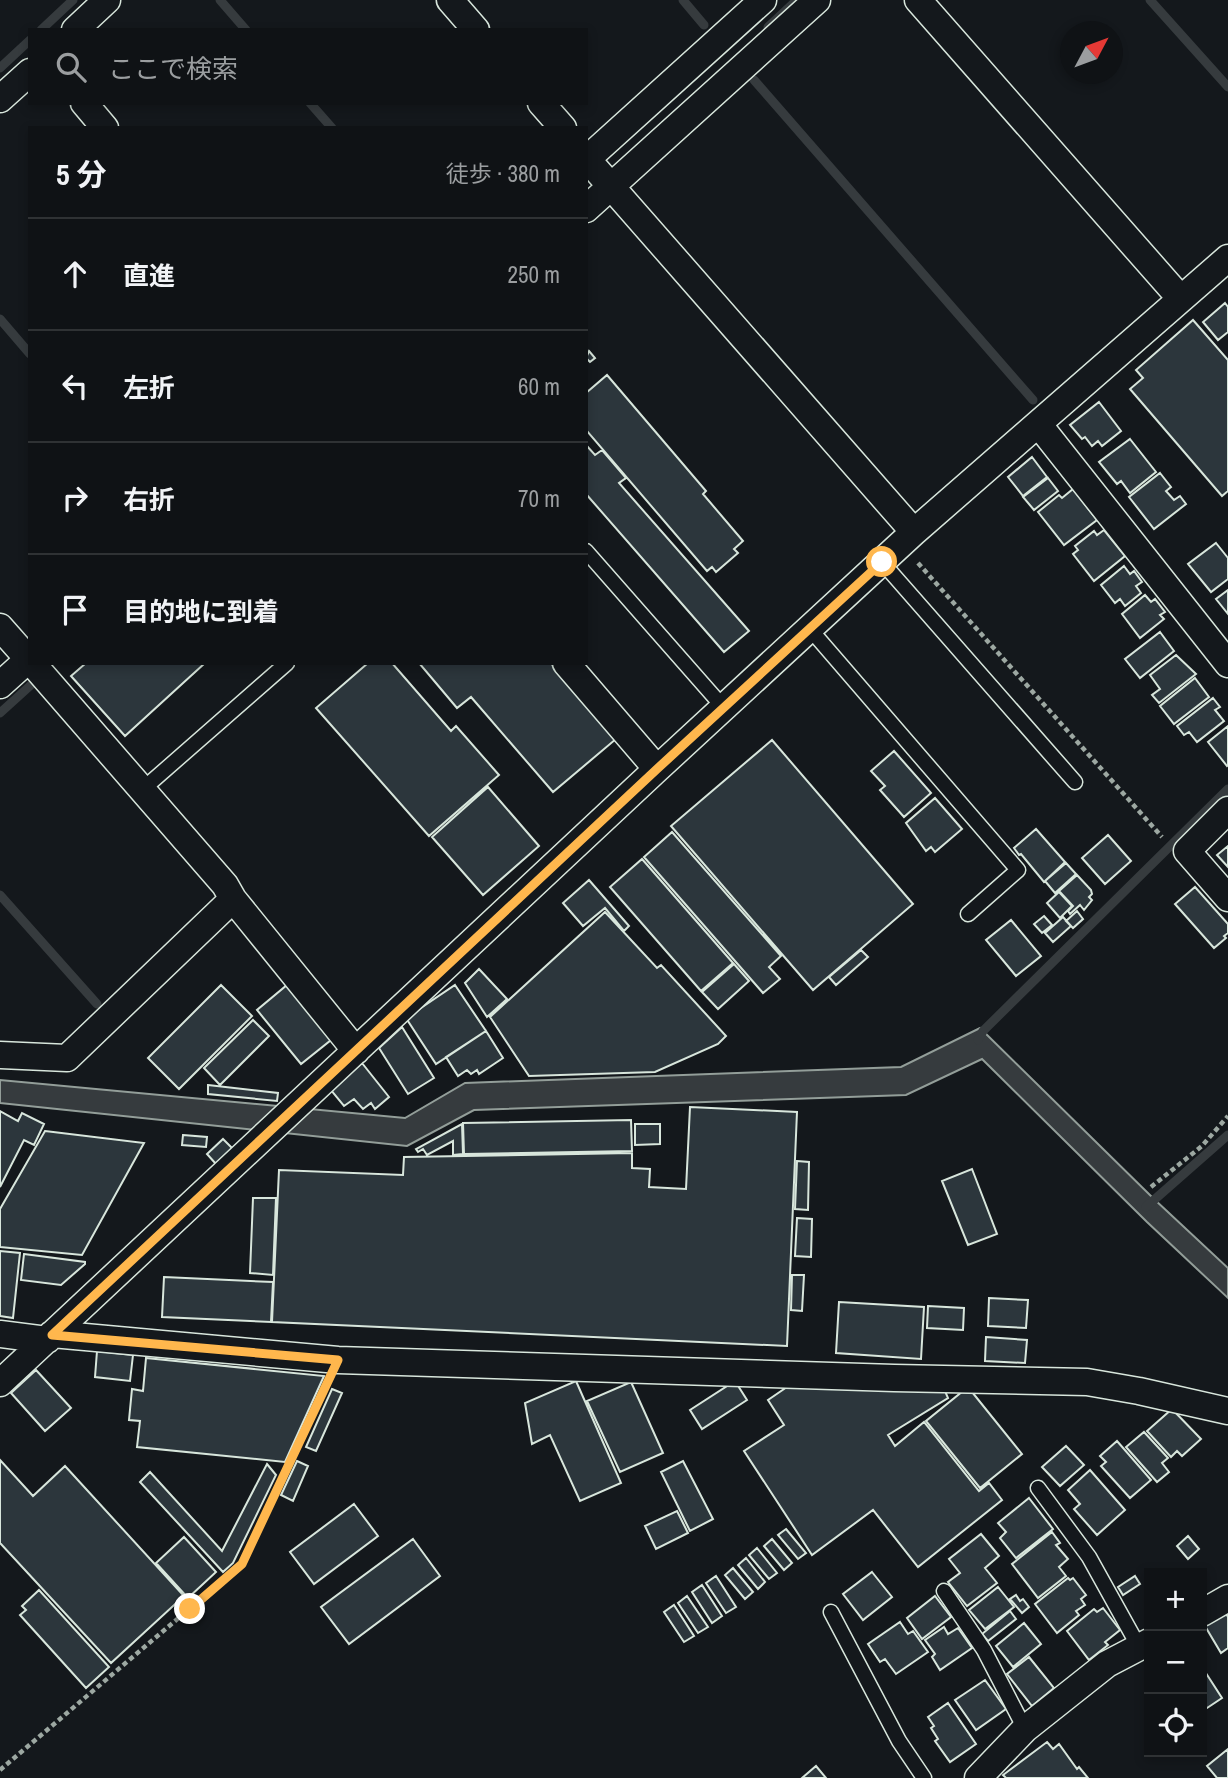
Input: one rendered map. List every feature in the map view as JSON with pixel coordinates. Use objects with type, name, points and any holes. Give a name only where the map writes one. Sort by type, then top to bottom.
[{"type":"street","points":[[77,28],[107,0]]},
{"type":"street","points":[[450,0],[474,28]]},
{"type":"street","points":[[588,157],[763,0]]},
{"type":"street","points":[[588,207],[817,0]]},
{"type":"street","points":[[918,0],[1181,299]]},
{"type":"street","points":[[0,99],[28,74]]},
{"type":"street","points":[[86,105],[103,126]]},
{"type":"street","points":[[543,105],[561,126]]},
{"type":"street","points":[[588,159],[908,538]]},
{"type":"street","points":[[0,1383],[908,538],[1228,258]]},
{"type":"street","points":[[1039,425],[1228,664]]},
{"type":"street","points":[[0,627],[28,658]]},
{"type":"street","points":[[0,685],[28,662]]},
{"type":"street","points":[[34,665],[225,885],[233,900],[356,1051]]},
{"type":"street","points":[[568,665],[657,769]]},
{"type":"street","points":[[1228,810],[1187,851],[1228,898]]},
{"type":"street","points":[[0,1055],[67,1058],[233,900]]},
{"type":"street","points":[[0,1334],[338,1360],[1087,1382],[1228,1411]]},
{"type":"street","points":[[1207,1610],[1228,1598]]},
{"type":"street","points":[[978,1778],[1025,1729],[1107,1664],[1144,1644]]},
{"type":"lane","points":[[588,553],[724,708]]},
{"type":"lane","points":[[882,562],[1075,782]]},
{"type":"lane","points":[[810,628],[1018,870],[968,914]]},
{"type":"lane","points":[[142,790],[285,665]]},
{"type":"lane","points":[[1038,1488],[1089,1557],[1144,1644]]},
{"type":"lane","points":[[944,1591],[984,1650],[1025,1729]]},
{"type":"lane","points":[[831,1612],[899,1741],[924,1778]]},
{"type":"path","points":[[908,538],[1162,837]]},
{"type":"path","points":[[1151,1187],[1202,1146],[1228,1116]]},
{"type":"path","points":[[0,1770],[242,1564],[338,1360]]},
{"type":"shaded area","points":[[980,1028],[1228,1268],[1228,1298],[982,1059],[906,1095],[474,1110],[407,1146],[0,1103],[0,1080],[405,1118],[465,1083],[901,1067]]},
{"type":"building","points":[[1225,303],[1228,307],[1228,332],[1218,340],[1203,322]]},
{"type":"building","points":[[1193,320],[1228,360],[1228,491],[1222,496],[1130,389],[1143,378],[1136,370]]},
{"type":"building","points":[[589,351],[595,358],[590,362],[588,360]]},
{"type":"building","points":[[607,375],[706,491],[703,494],[743,541],[734,549],[738,553],[716,572],[712,567],[707,571],[588,432],[588,391]]},
{"type":"building","points":[[1099,402],[1121,431],[1102,446],[1098,441],[1092,446],[1070,425]]},
{"type":"building","points":[[1130,439],[1156,472],[1130,493],[1121,481],[1117,484],[1099,462]]},
{"type":"building","points":[[588,447],[595,455],[602,450],[626,478],[619,483],[749,631],[724,652],[588,496]]},
{"type":"building","points":[[1032,457],[1047,477],[1023,496],[1008,477]]},
{"type":"building","points":[[1160,473],[1171,487],[1166,491],[1174,500],[1180,496],[1186,504],[1154,529],[1129,497]]},
{"type":"building","points":[[1048,478],[1058,491],[1034,510],[1023,497]]},
{"type":"building","points":[[1073,489],[1097,520],[1064,545],[1038,512],[1059,495],[1062,498]]},
{"type":"building","points":[[1104,530],[1125,556],[1094,581],[1073,554],[1078,550],[1075,546],[1094,531],[1097,535]]},
{"type":"building","points":[[1216,543],[1228,558],[1228,579],[1211,592],[1188,564]]},
{"type":"building","points":[[1124,566],[1130,574],[1134,571],[1142,582],[1136,586],[1141,593],[1125,606],[1120,599],[1115,603],[1101,585]]},
{"type":"building","points":[[1228,590],[1228,614],[1216,599]]},
{"type":"building","points":[[1145,595],[1151,602],[1155,599],[1165,612],[1160,615],[1164,619],[1140,638],[1122,614]]},
{"type":"building","points":[[1160,632],[1174,651],[1140,678],[1125,659]]},
{"type":"building","points":[[1176,655],[1196,674],[1159,703],[1152,695],[1160,689],[1150,675]]},
{"type":"building","points":[[84,665],[203,665],[125,736],[71,676]]},
{"type":"building","points":[[366,665],[394,665],[451,731],[456,726],[499,775],[429,836],[316,708]]},
{"type":"building","points":[[421,665],[553,665],[616,739],[553,792],[471,697],[457,708]]},
{"type":"building","points":[[1195,678],[1209,697],[1174,724],[1160,706]]},
{"type":"building","points":[[1213,698],[1220,707],[1215,710],[1224,721],[1197,742],[1189,732],[1184,735],[1177,726]]},
{"type":"building","points":[[1228,726],[1228,765],[1227,766],[1208,742]]},
{"type":"building","points":[[772,740],[913,904],[813,990],[671,826]]},
{"type":"building","points":[[894,751],[931,793],[904,817],[880,790],[885,786],[871,771]]},
{"type":"building","points":[[488,787],[539,846],[483,895],[432,837]]},
{"type":"building","points":[[935,798],[962,829],[935,852],[931,847],[926,851],[906,823]]},
{"type":"building","points":[[1036,829],[1065,862],[1044,882],[1014,848]]},
{"type":"building","points":[[672,832],[781,956],[769,967],[780,979],[763,993],[644,857]]},
{"type":"building","points":[[1108,835],[1131,861],[1105,884],[1082,858]]},
{"type":"building","points":[[1228,846],[1228,867],[1217,855]]},
{"type":"building","points":[[642,859],[733,963],[701,991],[610,887]]},
{"type":"building","points":[[1066,863],[1076,874],[1055,893],[1045,881]]},
{"type":"building","points":[[1077,875],[1091,890],[1089,897],[1092,900],[1084,910],[1080,905],[1070,914],[1068,911],[1073,906],[1059,891]]},
{"type":"building","points":[[589,880],[629,926],[624,931],[605,908],[583,926],[563,903]]},
{"type":"building","points":[[1195,887],[1228,924],[1228,933],[1224,936],[1226,938],[1214,948],[1175,904]]},
{"type":"building","points":[[1059,892],[1072,906],[1060,918],[1047,903]]},
{"type":"building","points":[[1077,911],[1083,919],[1073,928],[1066,921]]},
{"type":"building","points":[[605,912],[657,968],[661,965],[726,1036],[718,1044],[655,1072],[529,1076],[490,1017]]},
{"type":"building","points":[[1044,916],[1052,925],[1042,933],[1034,924]]},
{"type":"building","points":[[1063,917],[1071,926],[1053,942],[1045,933]]},
{"type":"building","points":[[1011,920],[1041,956],[1016,976],[986,940]]},
{"type":"building","points":[[861,950],[868,957],[836,985],[829,977]]},
{"type":"building","points":[[734,964],[749,981],[718,1009],[702,992]]},
{"type":"building","points":[[479,969],[507,999],[487,1017],[465,983]]},
{"type":"building","points":[[221,985],[252,1016],[179,1089],[148,1058]]},
{"type":"building","points":[[287,985],[331,1040],[301,1064],[257,1010]]},
{"type":"building","points":[[455,985],[486,1031],[436,1064],[406,1018]]},
{"type":"building","points":[[253,1020],[269,1036],[220,1085],[204,1068]]},
{"type":"building","points":[[402,1027],[434,1078],[408,1094],[379,1048]]},
{"type":"building","points":[[486,1031],[503,1058],[479,1074],[477,1070],[471,1074],[467,1070],[458,1076],[446,1057]]},
{"type":"building","points":[[362,1063],[389,1097],[375,1109],[371,1103],[363,1109],[354,1099],[344,1106],[330,1089]]},
{"type":"building","points":[[208,1085],[278,1093],[277,1101],[208,1094]]},
{"type":"building","points":[[690,1107],[797,1112],[787,1346],[272,1322],[279,1170],[403,1175],[404,1157],[632,1153],[632,1168],[650,1169],[649,1187],[686,1189]]},
{"type":"building","points":[[0,1111],[18,1121],[22,1113],[44,1124],[34,1145],[24,1140],[0,1187]]},
{"type":"building","points":[[631,1120],[632,1151],[464,1154],[463,1123]]},
{"type":"building","points":[[462,1124],[463,1154],[453,1155],[453,1141],[427,1155],[423,1149],[418,1152],[416,1149]]},
{"type":"building","points":[[635,1124],[660,1124],[660,1144],[635,1145]]},
{"type":"building","points":[[45,1131],[144,1143],[82,1255],[0,1247],[0,1209]]},
{"type":"building","points":[[183,1135],[207,1137],[206,1147],[182,1145]]},
{"type":"building","points":[[223,1139],[233,1149],[216,1164],[207,1154]]},
{"type":"building","points":[[797,1161],[809,1162],[808,1210],[795,1209]]},
{"type":"building","points":[[972,1169],[997,1234],[968,1245],[942,1181]]},
{"type":"building","points":[[253,1198],[276,1198],[273,1275],[250,1273]]},
{"type":"building","points":[[797,1218],[812,1219],[811,1257],[795,1256]]},
{"type":"building","points":[[0,1251],[20,1253],[13,1318],[0,1316]]},
{"type":"building","points":[[24,1254],[85,1264],[61,1285],[21,1280]]},
{"type":"building","points":[[792,1275],[804,1275],[802,1311],[791,1310]]},
{"type":"building","points":[[164,1277],[273,1282],[271,1322],[162,1317]]},
{"type":"building","points":[[989,1298],[1028,1300],[1026,1328],[988,1326]]},
{"type":"building","points":[[839,1302],[924,1307],[921,1359],[836,1353]]},
{"type":"building","points":[[928,1306],[964,1308],[963,1330],[927,1328]]},
{"type":"building","points":[[986,1337],[1027,1340],[1025,1363],[985,1361]]},
{"type":"building","points":[[97,1351],[133,1355],[130,1381],[95,1377]]},
{"type":"building","points":[[146,1358],[324,1376],[285,1462],[137,1447],[140,1421],[129,1420],[132,1389],[143,1391]]},
{"type":"building","points":[[36,1370],[71,1408],[45,1431],[11,1393]]},
{"type":"building","points":[[576,1381],[621,1483],[580,1501],[550,1435],[532,1444],[525,1403]]},
{"type":"building","points":[[735,1381],[747,1400],[702,1429],[690,1410]]},
{"type":"building","points":[[631,1382],[663,1453],[620,1472],[587,1401]]},
{"type":"building","points":[[787,1387],[945,1391],[948,1398],[888,1435],[895,1446],[924,1422],[979,1491],[989,1483],[1002,1500],[918,1567],[873,1510],[812,1555],[744,1451],[784,1425],[768,1400]]},
{"type":"building","points":[[968,1387],[1022,1454],[980,1488],[926,1421]]},
{"type":"building","points":[[332,1389],[342,1393],[316,1451],[306,1447]]},
{"type":"building","points":[[1172,1409],[1201,1439],[1182,1456],[1177,1451],[1171,1457],[1147,1431]]},
{"type":"building","points":[[1144,1432],[1168,1458],[1162,1463],[1169,1472],[1157,1482],[1126,1447]]},
{"type":"building","points":[[1117,1441],[1151,1480],[1130,1498],[1101,1466],[1106,1462],[1100,1456]]},
{"type":"building","points":[[1066,1446],[1084,1465],[1060,1486],[1042,1467]]},
{"type":"building","points":[[0,1460],[33,1496],[65,1466],[184,1596],[111,1663],[0,1543]]},
{"type":"building","points":[[297,1461],[308,1466],[293,1501],[281,1495]]},
{"type":"building","points":[[683,1461],[713,1519],[690,1531],[661,1472]]},
{"type":"building","points":[[267,1464],[276,1475],[233,1563],[223,1572],[140,1482],[150,1472],[222,1551]]},
{"type":"building","points":[[1090,1470],[1125,1510],[1097,1535],[1074,1509],[1080,1504],[1068,1490]]},
{"type":"building","points":[[1029,1498],[1053,1529],[1016,1558],[1000,1538],[1006,1532],[998,1523]]},
{"type":"building","points":[[354,1504],[378,1536],[314,1584],[290,1552]]},
{"type":"building","points":[[677,1511],[688,1533],[656,1549],[645,1526]]},
{"type":"building","points":[[786,1529],[806,1553],[798,1559],[778,1535]]},
{"type":"building","points":[[1052,1532],[1060,1543],[1056,1545],[1068,1559],[1059,1567],[1066,1576],[1038,1598],[1012,1564]]},
{"type":"building","points":[[981,1534],[999,1556],[985,1568],[997,1583],[967,1606],[948,1582],[960,1573],[949,1559]]},
{"type":"building","points":[[1188,1536],[1199,1549],[1188,1559],[1177,1546]]},
{"type":"building","points":[[184,1537],[216,1572],[188,1598],[156,1563]]},
{"type":"building","points":[[413,1539],[440,1576],[349,1644],[321,1607]]},
{"type":"building","points":[[772,1539],[792,1563],[784,1570],[764,1546]]},
{"type":"building","points":[[757,1548],[777,1573],[769,1579],[749,1555]]},
{"type":"building","points":[[746,1558],[765,1582],[758,1589],[738,1565]]},
{"type":"building","points":[[733,1568],[753,1592],[745,1599],[725,1575]]},
{"type":"building","points":[[872,1572],[892,1597],[863,1620],[843,1594]]},
{"type":"building","points":[[716,1576],[736,1607],[726,1613],[706,1583]]},
{"type":"building","points":[[1135,1576],[1140,1584],[1123,1595],[1118,1587]]},
{"type":"building","points":[[1068,1578],[1073,1578],[1086,1595],[1081,1599],[1085,1605],[1076,1611],[1079,1615],[1057,1633],[1035,1604]]},
{"type":"building","points":[[702,1585],[722,1616],[712,1623],[692,1592]]},
{"type":"building","points":[[998,1587],[1014,1607],[985,1629],[969,1610]]},
{"type":"building","points":[[39,1590],[109,1667],[86,1688],[20,1615],[26,1610],[22,1606]]},
{"type":"building","points":[[1016,1595],[1029,1607],[1022,1613],[1010,1599]]},
{"type":"building","points":[[687,1596],[708,1627],[698,1633],[678,1603]]},
{"type":"building","points":[[935,1596],[951,1617],[922,1639],[907,1618]]},
{"type":"building","points":[[674,1605],[694,1636],[684,1642],[664,1612]]},
{"type":"building","points":[[1103,1608],[1120,1630],[1105,1642],[1108,1645],[1089,1660],[1067,1631],[1094,1609],[1097,1612]]},
{"type":"building","points":[[1010,1611],[1016,1619],[988,1641],[982,1634]]},
{"type":"building","points":[[1226,1613],[1228,1648],[1221,1653],[1207,1629],[1207,1625]]},
{"type":"building","points":[[900,1622],[908,1634],[913,1631],[928,1652],[896,1674],[885,1659],[880,1662],[868,1644]]},
{"type":"building","points":[[1024,1623],[1041,1644],[1013,1667],[996,1646]]},
{"type":"building","points":[[944,1627],[948,1634],[958,1628],[972,1648],[940,1670],[932,1657],[935,1654],[925,1640]]},
{"type":"building","points":[[1029,1657],[1054,1688],[1032,1706],[1007,1674]]},
{"type":"building","points":[[1207,1675],[1222,1698],[1207,1708]]},
{"type":"building","points":[[985,1680],[1006,1709],[976,1730],[955,1700]]},
{"type":"building","points":[[948,1703],[976,1744],[950,1762],[935,1741],[938,1739],[928,1717]]},
{"type":"building","points":[[1047,1742],[1053,1749],[1059,1744],[1077,1769],[1079,1767],[1088,1778],[1006,1778],[1003,1775]]},
{"type":"building","points":[[1228,1749],[1228,1778],[1217,1778],[1207,1766]]},
{"type":"building","points":[[816,1766],[826,1778],[802,1778]]},
{"type":"waterway","points":[[43,28],[73,0]]},
{"type":"waterway","points":[[220,0],[244,28]]},
{"type":"waterway","points":[[683,0],[704,25]]},
{"type":"waterway","points":[[768,27],[797,0]]},
{"type":"waterway","points":[[1150,0],[1228,87]]},
{"type":"waterway","points":[[0,68],[28,42]]},
{"type":"waterway","points":[[754,80],[1033,400]]},
{"type":"waterway","points":[[312,105],[330,126]]},
{"type":"waterway","points":[[0,319],[28,352]]},
{"type":"waterway","points":[[0,713],[32,684]]},
{"type":"waterway","points":[[978,1040],[983,1031],[1228,789]]},
{"type":"waterway","points":[[0,895],[97,1004]]},
{"type":"waterway","points":[[1146,1207],[1228,1135]]},
{"type":"route","points":[[190,1609],[242,1564],[338,1360],[52,1335],[882,562]]}]
